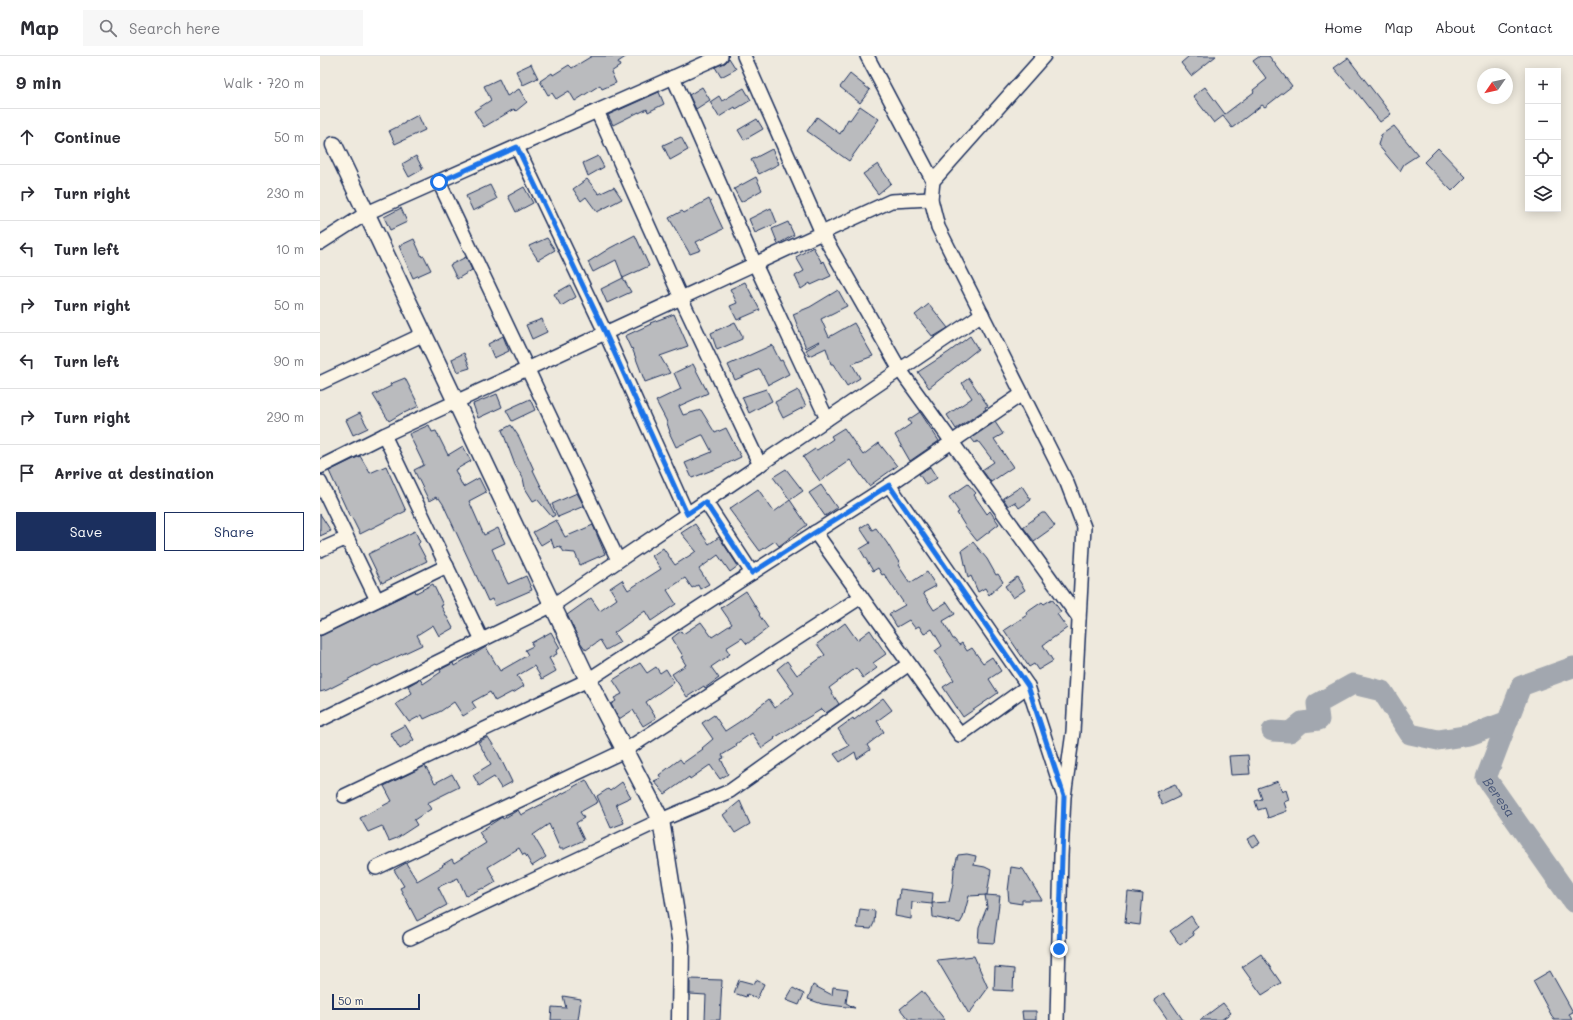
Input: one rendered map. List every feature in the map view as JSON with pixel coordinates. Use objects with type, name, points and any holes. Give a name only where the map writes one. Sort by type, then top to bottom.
[{"type":"street","points":[[320,243],[368,213],[721,56]]},
{"type":"street","points":[[744,56],[822,233],[900,370],[1079,618]]},
{"type":"street","points":[[867,56],[933,181],[931,199],[938,226],[1067,483],[1084,527],[1073,732],[1064,796],[1057,1020]]},
{"type":"street","points":[[933,181],[1044,56]]},
{"type":"street","points":[[673,78],[755,264],[827,419]]},
{"type":"street","points":[[597,111],[681,298],[760,465]]},
{"type":"street","points":[[334,145],[368,213],[588,680],[661,820],[681,945],[680,1020]]},
{"type":"street","points":[[517,147],[605,332],[687,514]]},
{"type":"street","points":[[439,182],[618,560]]},
{"type":"street","points":[[320,467],[456,401],[892,201],[931,199]]},
{"type":"street","points":[[320,720],[553,605],[982,314]]},
{"type":"street","points":[[320,383],[424,334]]},
{"type":"street","points":[[344,796],[588,680],[889,485],[1022,394]]},
{"type":"street","points":[[384,435],[482,640]]},
{"type":"street","points":[[320,482],[377,600]]},
{"type":"street","points":[[889,485],[1028,686],[1064,796]]},
{"type":"street","points":[[705,502],[752,573]]},
{"type":"street","points":[[815,532],[960,735],[1028,686]]},
{"type":"street","points":[[320,550],[347,538]]},
{"type":"street","points":[[320,628],[447,566]]},
{"type":"street","points":[[376,868],[624,751],[861,597]]},
{"type":"street","points":[[410,938],[661,820],[730,791],[909,664]]},
{"type":"building","points":[[592,56],[627,56],[618,62],[620,66],[611,72],[616,83],[602,89],[600,85],[575,101],[569,91],[556,99],[552,93],[548,95],[540,81],[552,73],[553,75],[569,65],[572,68]]},
{"type":"building","points":[[1189,56],[1216,56],[1191,76],[1181,63]]},
{"type":"building","points":[[1260,56],[1269,56],[1292,86],[1265,107],[1262,105],[1232,128],[1223,116],[1214,123],[1193,96],[1205,87],[1225,114],[1254,92],[1253,90],[1267,79],[1253,61]]},
{"type":"building","points":[[729,58],[736,69],[721,77],[715,67],[725,63]]},
{"type":"building","points":[[1348,58],[1391,114],[1380,122],[1354,89],[1353,90],[1334,68]]},
{"type":"building","points":[[531,64],[538,78],[523,85],[516,71]]},
{"type":"building","points":[[850,74],[870,90],[860,103],[840,87]]},
{"type":"building","points":[[499,79],[507,96],[519,89],[527,102],[516,111],[514,109],[484,127],[474,111],[491,100],[484,86]]},
{"type":"building","points":[[702,87],[710,100],[696,109],[689,95]]},
{"type":"building","points":[[744,88],[751,100],[736,109],[735,107],[719,117],[710,102],[719,96],[722,101]]},
{"type":"building","points":[[659,92],[664,104],[648,112],[647,109],[639,112],[613,125],[608,115]]},
{"type":"building","points":[[860,106],[879,119],[849,161],[807,131],[817,117],[840,134],[848,119],[850,120]]},
{"type":"building","points":[[418,115],[425,130],[395,144],[389,131]]},
{"type":"building","points":[[757,119],[763,129],[744,140],[738,130]]},
{"type":"building","points":[[1394,126],[1418,155],[1404,164],[1400,171],[1378,145],[1381,135]]},
{"type":"building","points":[[681,137],[688,150],[670,160],[663,145]]},
{"type":"building","points":[[1438,148],[1466,177],[1452,191],[1424,162]]},
{"type":"building","points":[[772,149],[779,164],[759,174],[751,160]]},
{"type":"building","points":[[416,156],[423,169],[409,177],[402,164]]},
{"type":"building","points":[[598,156],[604,167],[588,176],[583,163]]},
{"type":"building","points":[[878,164],[891,183],[878,194],[863,174]]},
{"type":"building","points":[[756,177],[762,190],[741,202],[734,189]]},
{"type":"building","points":[[587,179],[599,194],[614,187],[622,199],[597,212],[586,197],[581,201],[573,189]]},
{"type":"building","points":[[490,185],[497,199],[473,211],[466,196]]},
{"type":"building","points":[[524,187],[533,203],[516,212],[508,196]]},
{"type":"building","points":[[709,199],[723,229],[696,242],[701,250],[690,254],[669,218],[682,211],[684,213]]},
{"type":"building","points":[[401,208],[407,222],[390,230],[384,217]]},
{"type":"building","points":[[771,208],[777,223],[755,233],[749,219]]},
{"type":"building","points":[[788,222],[794,235],[778,244],[772,229]]},
{"type":"building","points":[[635,235],[649,266],[623,278],[616,260],[593,272],[588,262]]},
{"type":"building","points":[[547,238],[555,250],[538,260],[529,246]]},
{"type":"building","points":[[414,239],[422,257],[424,256],[431,270],[413,278],[399,246]]},
{"type":"building","points":[[813,247],[822,263],[824,261],[831,276],[811,285],[810,283],[801,289],[795,276],[804,271],[796,257]]},
{"type":"building","points":[[466,257],[472,270],[457,279],[450,265]]},
{"type":"building","points":[[623,278],[631,292],[607,303],[601,289]]},
{"type":"building","points":[[745,282],[760,310],[737,320],[730,306],[737,303],[730,289]]},
{"type":"building","points":[[570,285],[576,297],[561,306],[554,294]]},
{"type":"building","points":[[838,290],[847,306],[821,319],[829,337],[854,323],[873,356],[852,364],[860,378],[847,386],[833,364],[831,364],[826,348],[809,356],[806,350],[820,342],[819,341],[806,348],[793,314],[810,307]]},
{"type":"building","points":[[929,304],[948,328],[933,337],[915,315]]},
{"type":"building","points":[[674,314],[688,346],[660,356],[670,373],[645,382],[632,348],[631,349],[625,336],[651,324],[650,323]]},
{"type":"building","points":[[542,319],[547,332],[532,339],[526,325]]},
{"type":"building","points":[[735,322],[742,335],[742,339],[717,350],[711,333]]},
{"type":"building","points":[[503,336],[509,351],[494,358],[488,344]]},
{"type":"building","points":[[970,336],[978,349],[929,388],[918,372],[949,352]]},
{"type":"building","points":[[772,345],[789,374],[768,385],[760,369],[735,380],[728,365]]},
{"type":"building","points":[[464,353],[470,368],[457,372],[452,359]]},
{"type":"building","points":[[693,364],[708,393],[679,406],[683,415],[701,410],[715,433],[726,428],[741,457],[692,478],[685,463],[712,452],[703,435],[676,447],[669,432],[666,420],[656,401],[681,389],[674,373]]},
{"type":"building","points":[[405,378],[419,406],[404,412],[389,421],[373,395],[391,386],[390,384]]},
{"type":"building","points":[[969,378],[988,406],[985,407],[986,409],[956,429],[947,415],[972,398],[962,383]]},
{"type":"building","points":[[766,389],[772,401],[749,413],[742,397]]},
{"type":"building","points":[[798,390],[806,406],[783,418],[775,402]]},
{"type":"building","points":[[497,394],[502,407],[478,418],[473,404]]},
{"type":"building","points":[[530,399],[535,410],[512,421],[506,410]]},
{"type":"building","points":[[920,412],[939,441],[910,461],[895,435],[911,424],[908,420]]},
{"type":"building","points":[[360,413],[368,428],[353,435],[346,420]]},
{"type":"building","points":[[995,422],[1003,434],[994,439],[1013,467],[991,482],[982,470],[994,462],[978,441],[975,443],[971,438]]},
{"type":"building","points":[[429,425],[432,432],[436,431],[448,455],[463,446],[471,461],[455,470],[463,487],[479,478],[486,492],[469,501],[484,535],[498,528],[505,543],[492,549],[508,584],[526,576],[532,590],[495,606],[492,599],[488,601],[443,504],[439,498],[437,499],[436,497],[429,501],[414,470],[424,465],[409,434]]},
{"type":"building","points":[[511,425],[519,437],[555,515],[552,517],[537,499],[533,501],[525,488],[523,478],[515,465],[502,430]]},
{"type":"building","points":[[844,428],[863,455],[879,443],[897,466],[869,486],[850,460],[820,481],[803,457],[815,449],[817,450],[833,439],[831,436]]},
{"type":"building","points":[[360,456],[370,473],[386,466],[406,511],[360,534],[351,516],[350,517],[329,471]]},
{"type":"building","points":[[930,467],[937,478],[926,485],[919,474]]},
{"type":"building","points":[[786,469],[803,491],[790,500],[773,477]]},
{"type":"building","points":[[968,484],[976,493],[974,495],[987,514],[990,511],[999,524],[977,541],[965,526],[957,513],[959,512],[949,497]]},
{"type":"building","points":[[821,485],[837,508],[825,516],[809,493]]},
{"type":"building","points":[[1022,486],[1031,500],[1019,508],[1015,502],[1008,506],[1003,498]]},
{"type":"building","points":[[758,489],[774,512],[790,500],[807,525],[779,546],[775,541],[760,551],[729,509]]},
{"type":"building","points":[[577,493],[584,506],[558,517],[552,504]]},
{"type":"building","points":[[1042,513],[1045,513],[1055,526],[1034,541],[1023,527]]},
{"type":"building","points":[[320,514],[331,531],[320,536]]},
{"type":"building","points":[[556,520],[565,537],[593,525],[605,554],[580,565],[575,553],[564,552],[560,546],[554,548],[551,539],[541,545],[533,532]]},
{"type":"building","points":[[868,523],[872,530],[876,528],[887,543],[900,564],[898,565],[910,583],[927,572],[936,586],[923,593],[934,610],[947,602],[955,614],[943,621],[953,639],[959,645],[962,643],[967,651],[972,648],[983,663],[992,657],[1001,671],[989,679],[998,693],[963,717],[943,687],[954,680],[935,651],[942,646],[932,629],[924,634],[919,626],[915,628],[909,620],[897,627],[889,614],[905,605],[884,574],[882,575],[878,568],[873,571],[860,549],[870,543],[860,528]]},
{"type":"building","points":[[695,524],[709,544],[719,537],[738,566],[730,572],[718,555],[699,569],[709,584],[700,589],[698,585],[692,588],[685,578],[667,590],[676,604],[651,621],[645,611],[614,633],[620,642],[606,650],[600,640],[586,650],[580,642],[567,615],[591,598],[600,611],[617,599],[610,588],[622,580],[628,590],[661,569],[652,556],[663,548],[675,565],[692,554],[696,551],[681,533]]},
{"type":"building","points":[[415,531],[420,542],[418,544],[427,561],[382,583],[368,554]]},
{"type":"building","points":[[973,542],[987,559],[996,575],[998,574],[1003,582],[989,595],[985,588],[978,592],[971,576],[968,578],[962,550]]},
{"type":"building","points":[[1017,577],[1025,590],[1013,598],[1005,586]]},
{"type":"building","points":[[433,584],[443,605],[441,606],[453,628],[439,636],[433,625],[417,635],[422,645],[320,692],[320,636],[415,590],[416,593]]},
{"type":"building","points":[[746,591],[768,628],[747,644],[742,638],[726,648],[730,654],[711,667],[719,678],[705,688],[704,686],[687,697],[672,674],[686,665],[681,657],[683,656],[672,638],[681,631],[683,634],[701,622],[712,637],[732,624],[721,608]]},
{"type":"building","points":[[1052,599],[1061,612],[1057,614],[1067,628],[1043,645],[1053,661],[1038,670],[1034,664],[1029,667],[1004,630],[1027,615],[1026,613],[1042,602],[1044,604]]},
{"type":"building","points":[[845,623],[857,640],[870,630],[886,654],[873,663],[877,668],[863,678],[856,668],[829,688],[839,704],[826,713],[822,709],[774,738],[775,739],[762,748],[752,733],[736,744],[737,746],[722,755],[724,758],[721,759],[728,774],[720,779],[710,765],[690,779],[689,777],[665,794],[654,781],[661,778],[659,775],[680,759],[683,763],[703,749],[702,748],[713,739],[702,723],[714,715],[725,731],[769,699],[775,708],[794,693],[777,669],[787,661],[797,675],[825,655],[817,644]]},
{"type":"building","points":[[551,632],[560,648],[556,651],[557,654],[549,658],[556,671],[542,679],[534,666],[517,676],[524,686],[513,693],[512,692],[495,701],[490,692],[472,702],[476,708],[463,716],[454,702],[441,711],[424,719],[422,715],[409,722],[396,704],[412,693],[408,686],[420,679],[423,684],[441,672],[440,670],[453,663],[454,666],[486,647],[500,671],[528,655],[525,650],[533,646],[531,643]]},
{"type":"building","points":[[640,663],[647,673],[656,667],[660,673],[666,669],[674,682],[646,702],[656,718],[643,726],[633,710],[619,719],[611,704],[616,701],[614,698],[622,694],[613,680]]},
{"type":"building","points":[[883,698],[892,710],[877,721],[884,732],[867,745],[870,750],[857,759],[855,752],[840,762],[834,754],[849,746],[838,729],[853,718],[854,720]]},
{"type":"building","points":[[405,725],[414,740],[400,749],[390,733]]},
{"type":"building","points":[[488,737],[497,751],[512,782],[501,788],[494,777],[479,786],[473,775],[491,764],[478,742]]},
{"type":"building","points":[[1248,755],[1250,774],[1231,775],[1229,756]]},
{"type":"building","points":[[425,766],[435,783],[452,774],[459,787],[427,803],[431,809],[414,820],[417,825],[397,838],[389,841],[382,826],[368,832],[360,818],[392,801],[384,786]]},
{"type":"building","points":[[586,780],[598,802],[580,812],[584,818],[576,823],[584,840],[564,849],[560,849],[549,824],[533,835],[546,857],[532,866],[525,854],[523,855],[519,848],[488,867],[496,882],[484,889],[483,888],[466,896],[458,878],[438,887],[447,905],[417,921],[400,888],[404,886],[394,870],[406,863],[417,881],[452,859],[454,863],[486,843],[479,832],[502,817],[503,819],[518,810],[521,815]]},
{"type":"building","points":[[1278,781],[1282,792],[1286,790],[1289,800],[1284,802],[1287,811],[1268,818],[1265,808],[1258,810],[1255,801],[1262,799],[1258,788]]},
{"type":"building","points":[[622,782],[631,797],[616,804],[624,823],[611,828],[597,796],[608,789],[610,791]]},
{"type":"building","points":[[1175,784],[1181,796],[1162,805],[1156,792]]},
{"type":"building","points":[[740,801],[750,824],[735,833],[723,815]]},
{"type":"building","points":[[1255,835],[1260,843],[1252,847],[1247,839]]},
{"type":"building","points":[[967,854],[976,856],[974,865],[991,870],[987,895],[969,896],[963,918],[960,923],[933,917],[932,903],[949,902],[953,884],[954,869],[958,855]]},
{"type":"building","points":[[1011,867],[1023,869],[1042,900],[1022,900],[1022,904],[1009,902],[1008,891]]},
{"type":"building","points":[[900,889],[933,893],[932,904],[912,902],[911,919],[895,916]]},
{"type":"building","points":[[1128,892],[1143,894],[1140,925],[1125,923]]},
{"type":"building","points":[[985,895],[1000,896],[994,943],[978,942],[979,927],[987,907]]},
{"type":"building","points":[[860,909],[875,911],[874,923],[871,929],[857,928]]},
{"type":"building","points":[[1191,916],[1198,927],[1192,932],[1194,935],[1180,945],[1170,931]]},
{"type":"building","points":[[1261,954],[1281,983],[1262,995],[1242,967]]},
{"type":"building","points":[[974,956],[988,988],[969,1014],[937,960]]},
{"type":"building","points":[[995,967],[1014,969],[1013,991],[994,990]]},
{"type":"building","points":[[1550,971],[1573,1012],[1569,1014],[1572,1020],[1554,1020],[1533,981]]},
{"type":"building","points":[[690,979],[722,980],[720,1020],[705,1020],[706,995],[690,994]]},
{"type":"building","points":[[739,980],[754,984],[756,980],[764,984],[757,999],[747,994],[746,997],[734,993]]},
{"type":"building","points":[[813,985],[832,995],[833,987],[848,989],[846,1003],[855,1008],[822,1004],[808,999]]},
{"type":"building","points":[[793,988],[804,994],[799,1005],[786,1000]]},
{"type":"building","points":[[922,991],[945,1020],[909,1020],[900,1009]]},
{"type":"building","points":[[1164,993],[1183,1020],[1168,1020],[1154,1000]]},
{"type":"building","points":[[563,996],[581,999],[578,1020],[551,1020],[552,1007],[566,1008]]},
{"type":"building","points":[[1223,1003],[1231,1013],[1221,1020],[1200,1020]]},
{"type":"building","points":[[1022,1011],[1036,1011],[1036,1020],[1023,1020]]},
{"type":"waterway","name":"Beresa","points":[[1573,667],[1521,686],[1486,778],[1573,902]]},
{"type":"waterway","points":[[1272,731],[1290,732],[1302,722],[1319,720],[1317,704],[1353,684],[1382,691],[1410,734],[1438,740],[1470,735],[1508,721]]},
{"type":"route","points":[[439,182],[517,147],[605,332],[687,514],[705,502],[752,573],[889,485],[1028,686],[1064,796],[1059,949]]}]
